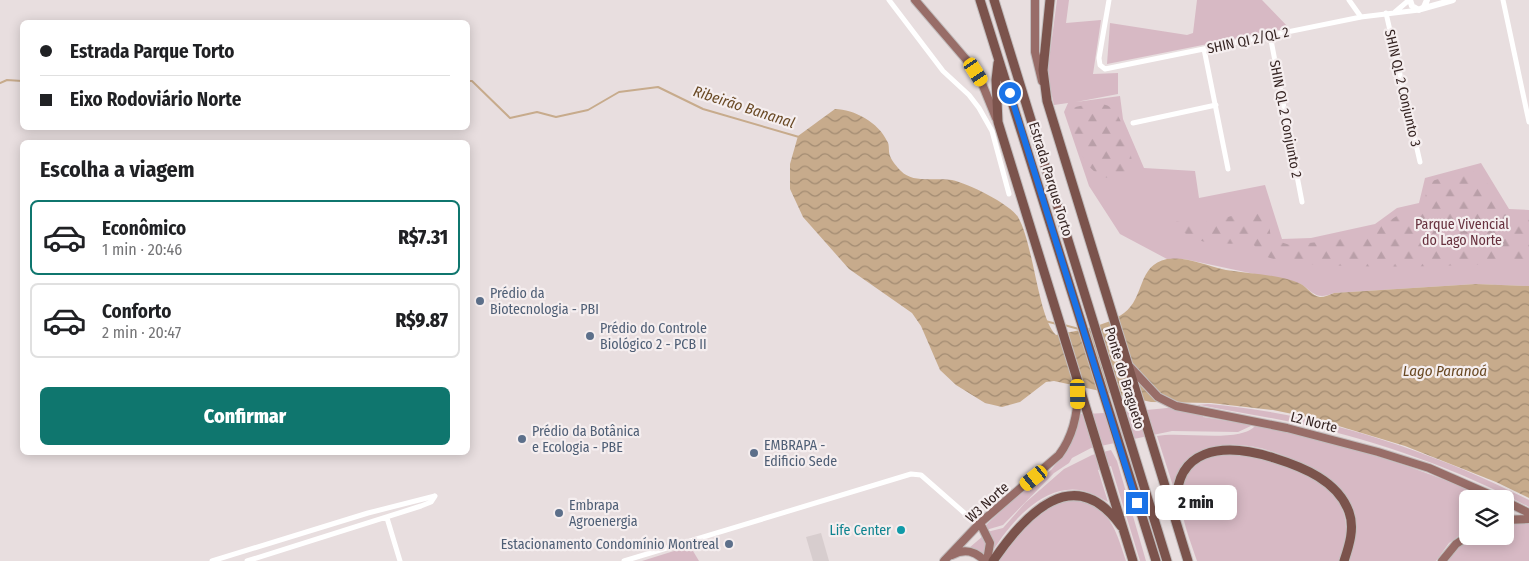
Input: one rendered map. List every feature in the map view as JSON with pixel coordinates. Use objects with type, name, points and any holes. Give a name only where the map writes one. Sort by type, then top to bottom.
[{"type":"highway","name":"Estrada Parque Torto","points":[[980,0],[1076,310]]},
{"type":"highway","name":"Estrada Parque Torto","points":[[994,0],[1088,306]]},
{"type":"highway","points":[[1050,0],[1045,33],[1043,83],[1188,561]]},
{"type":"highway","points":[[999,60],[996,80],[998,122],[1078,383],[1106,467],[1133,561]]},
{"type":"highway","name":"Ponte do Bragueto","points":[[1088,306],[1167,561]]},
{"type":"highway","name":"Ponte do Bragueto","points":[[1076,310],[1156,561]]},
{"type":"highway","points":[[1178,531],[1178,487],[1188,466],[1200,456],[1215,450],[1246,450],[1300,467],[1336,491],[1351,518],[1351,537],[1344,561]]},
{"type":"highway","points":[[993,561],[1007,541],[1032,514],[1047,502],[1060,497],[1082,496],[1095,500],[1113,515],[1124,532]]},
{"type":"main road","points":[[915,0],[970,64],[981,81],[998,122]]},
{"type":"main road","points":[[1035,0],[1035,52],[1043,83]]},
{"type":"main road","name":"L2 Norte","points":[[1129,366],[1145,386],[1167,403],[1197,412],[1287,428],[1378,452],[1429,468],[1479,490]]},
{"type":"main road","name":"W3 Norte","points":[[946,559],[980,522],[1048,466],[1068,442],[1078,405],[1078,383]]},
{"type":"main road","points":[[1514,506],[1529,513]]},
{"type":"main road","points":[[1514,520],[1529,519]]},
{"type":"main road","points":[[946,559],[966,550],[975,552],[986,561],[990,543],[980,522]]},
{"type":"main road","points":[[1442,561],[1459,545]]},
{"type":"street","points":[[888,0],[943,71],[969,95],[979,108],[992,131],[1008,194]]},
{"type":"street","name":"SHIN QI 2/QL 2","points":[[1109,0],[1099,58],[1101,67],[1115,67],[1361,17],[1420,9],[1453,0]]},
{"type":"street","points":[[1349,0],[1361,17]]},
{"type":"street","points":[[1395,12],[1409,0],[1412,6],[1420,9],[1426,4],[1427,0]]},
{"type":"street","points":[[1503,0],[1529,122]]},
{"type":"street","name":"SHIN QL 2 Conjunto 3","points":[[1386,13],[1420,162]]},
{"type":"street","name":"SHIN QL 2 Conjunto 2","points":[[1270,35],[1302,202]]},
{"type":"street","points":[[1204,49],[1228,169]]},
{"type":"street","points":[[1132,122],[1216,105]]},
{"type":"street","points":[[624,561],[911,474],[921,475],[969,517],[980,522]]},
{"type":"street","points":[[212,561],[358,516],[435,496],[427,504],[387,518],[247,561]]},
{"type":"street","points":[[969,517],[973,530]]},
{"type":"street","points":[[387,518],[400,561]]},
{"type":"shaded area","points":[[821,533],[829,561],[813,561],[806,537]]},
{"type":"green space","name":"Parque Vivencial do Lago Norte","points":[[1057,0],[1069,0],[1066,23],[1101,20],[1093,74],[1118,73],[1118,94],[1076,102],[1120,96],[1123,119],[1144,168],[1195,171],[1199,198],[1265,185],[1282,239],[1311,238],[1375,224],[1397,208],[1419,203],[1425,178],[1481,163],[1509,209],[1529,210],[1529,286],[1476,284],[1334,293],[1320,296],[1301,284],[1184,259],[1167,259],[1120,234],[1089,186],[1064,112],[1068,103],[1054,105],[1047,75]]},
{"type":"green space","points":[[1197,0],[1262,0],[1289,28],[1107,64],[1110,23],[1187,35],[1193,33]]},
{"type":"green space","points":[[1093,103],[1112,108],[1120,119],[1129,146],[1133,169],[1124,179],[1109,178],[1098,174],[1090,167],[1079,146],[1067,109]]},
{"type":"green space","points":[[1463,171],[1479,174],[1487,182],[1499,208],[1517,214],[1529,212],[1529,260],[1475,265],[1436,266],[1311,264],[1281,260],[1263,255],[1253,244],[1210,243],[1199,240],[1190,237],[1176,221],[1186,223],[1206,222],[1256,210],[1268,216],[1271,239],[1290,245],[1337,240],[1376,229],[1400,214],[1423,206],[1429,182]]},
{"type":"green space","points":[[1208,404],[1291,416],[1332,425],[1413,450],[1453,465],[1508,490],[1495,490],[1420,458],[1334,432],[1279,419],[1200,405],[1203,417],[1253,425],[1238,432],[1172,431],[1091,448],[1072,458],[1069,463],[1054,473],[1003,525],[986,530],[985,526],[1018,495],[1051,470],[1062,456],[1079,414]]},
{"type":"green space","points":[[1256,425],[1316,439],[1376,456],[1470,490],[1459,490],[1459,536],[1449,543],[1436,561],[1348,561],[1355,537],[1352,510],[1304,466],[1281,454],[1244,445],[1208,448],[1193,456],[1181,468],[1173,486],[1157,436],[1225,436],[1248,431]]},
{"type":"green space","points":[[1111,450],[1117,461],[1146,561],[1140,561],[1111,466],[1098,470],[1108,502],[1091,493],[1080,490],[1052,493],[1040,500],[1017,519],[991,554],[987,532],[1003,528],[1025,503],[1064,469],[1092,455]]},
{"type":"green space","points":[[1229,453],[1275,463],[1298,471],[1318,481],[1334,495],[1343,512],[1346,534],[1339,561],[1197,561],[1188,536],[1181,506],[1180,491],[1183,478],[1190,467],[1202,459]]},
{"type":"green space","points":[[1514,493],[1529,500],[1529,507],[1514,500]]},
{"type":"green space","points":[[1063,499],[1078,500],[1090,504],[1107,516],[1126,561],[996,561],[1037,513]]},
{"type":"green space","points":[[1514,522],[1529,523],[1529,561],[1446,561],[1461,545],[1514,545]]},
{"type":"green space","points":[[983,536],[986,546],[985,555],[969,548]]},
{"type":"green space","points":[[690,546],[699,561],[642,561]]},
{"type":"water","name":"Lago Paranoá","points":[[835,109],[850,111],[865,118],[878,128],[888,143],[889,154],[892,160],[906,175],[918,179],[946,179],[959,182],[988,195],[1006,206],[1018,217],[1023,229],[1040,298],[1050,326],[1056,335],[1100,325],[1117,318],[1131,307],[1151,268],[1157,262],[1174,258],[1226,270],[1283,278],[1301,284],[1314,295],[1320,297],[1334,293],[1476,284],[1529,286],[1529,498],[1496,482],[1405,446],[1312,418],[1273,410],[1211,403],[1151,402],[1054,381],[1046,382],[1020,402],[1002,407],[985,403],[956,385],[940,370],[921,326],[912,313],[849,269],[803,217],[790,189],[790,164],[798,136]]},
{"type":"waterway","name":"Ribeirão Bananal","points":[[0,83],[7,80],[20,81]]},
{"type":"waterway","name":"Ribeirão Bananal","points":[[470,81],[510,118],[537,112],[556,117],[588,110],[619,92],[658,87],[703,109],[799,137]]},
{"type":"waterway","points":[[1045,321],[1057,324]]},
{"type":"waterway","points":[[1064,325],[1079,329]]},
{"type":"place","name":"Prédio da Biotecnologia - PBI","points":[[480,301]]},
{"type":"place","name":"Prédio do Controle Biológico 2 - PCB II","points":[[590,336]]},
{"type":"place","name":"Prédio da Botânica e Ecologia - PBE","points":[[522,439]]},
{"type":"place","name":"EMBRAPA - Edificio Sede","points":[[754,453]]},
{"type":"place","name":"Embrapa Agroenergia","points":[[559,513]]},
{"type":"place","name":"Life Center","points":[[901,530]]},
{"type":"place","name":"Estacionamento Condomínio Montreal","points":[[729,544]]},
{"type":"route","points":[[1010,93],[1137,503]]}]
